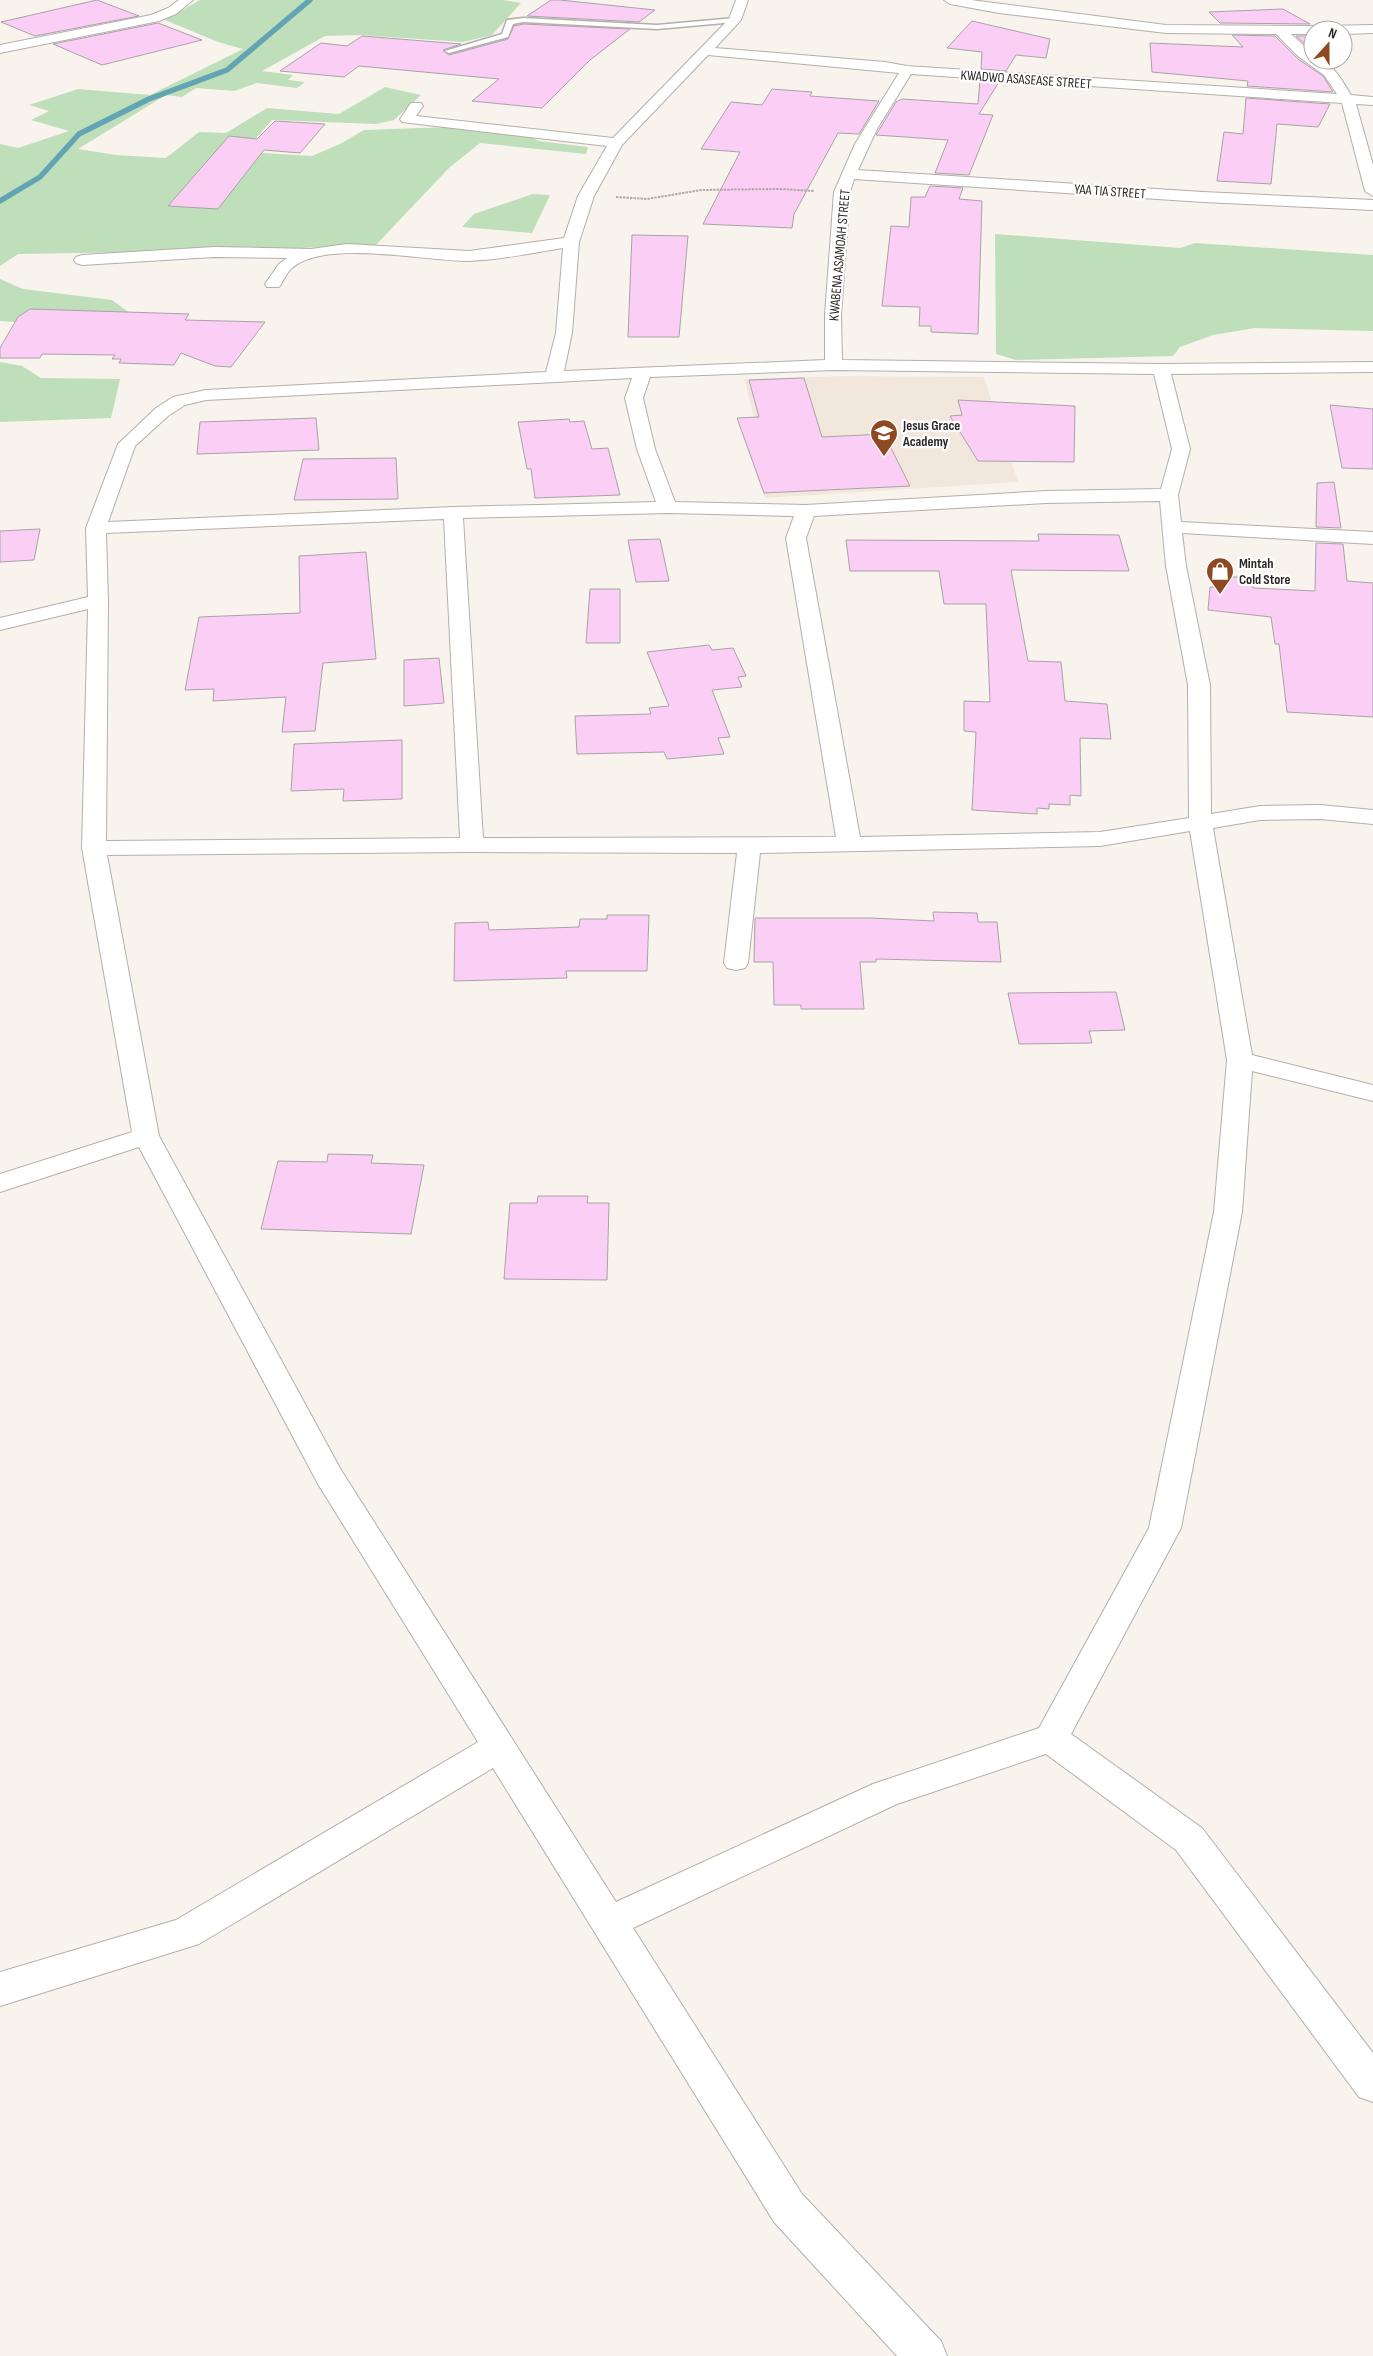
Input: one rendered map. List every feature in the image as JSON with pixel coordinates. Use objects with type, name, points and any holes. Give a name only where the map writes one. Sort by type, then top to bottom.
[{"type":"street","points":[[0,49],[154,18],[172,11],[187,0]]},
{"type":"street","points":[[554,376],[564,333],[571,242],[586,196],[616,143],[735,20],[742,0]]},
{"type":"street","points":[[950,0],[999,9],[1166,29],[1303,30]]},
{"type":"street","points":[[1353,29],[1373,29]]},
{"type":"street","points":[[1281,31],[1304,54],[1329,72],[1348,101],[1373,191]]},
{"type":"street","name":"KWADWO ASASEASE STREET","points":[[704,51],[885,66],[907,70],[1348,101],[1373,101]]},
{"type":"street","name":"KWABENA ASAMOAH STREET","points":[[834,365],[833,315],[842,192],[848,174],[873,122],[907,70]]},
{"type":"street","points":[[416,106],[407,119],[616,143]]},
{"type":"street","name":"YAA TIA STREET","points":[[848,174],[1193,197],[1373,205]]},
{"type":"street","points":[[82,260],[214,252],[309,253],[345,248],[433,256],[470,256],[571,242]]},
{"type":"street","points":[[273,284],[286,265],[309,253]]},
{"type":"street","points":[[926,2356],[788,2208],[329,1476],[146,1136],[94,848],[98,601],[96,528],[127,444],[162,412],[179,402],[206,395],[554,376],[834,365],[1161,369],[1373,367]]},
{"type":"street","points":[[609,1922],[885,1794],[1052,1738],[1165,1528],[1228,1212],[1240,1060],[1200,821],[1199,685],[1176,566],[1170,495],[1181,449],[1161,369]]},
{"type":"street","points":[[643,372],[634,398],[646,449],[668,507]]},
{"type":"street","points":[[96,528],[453,513],[668,507],[806,512],[1046,498],[1170,495]]},
{"type":"street","points":[[806,512],[796,538],[849,843]]},
{"type":"street","points":[[453,513],[472,844]]},
{"type":"street","points":[[1172,527],[1373,538]]},
{"type":"street","points":[[0,624],[98,601]]},
{"type":"street","points":[[94,848],[472,844],[750,846],[1100,839],[1200,821],[1260,813],[1320,812],[1373,816]]},
{"type":"street","points":[[736,963],[750,846]]},
{"type":"street","points":[[1240,1060],[1373,1093]]},
{"type":"street","points":[[0,1183],[146,1136]]},
{"type":"street","points":[[1052,1738],[1189,1839],[1373,2084]]},
{"type":"street","points":[[0,1989],[186,1933],[499,1747]]},
{"type":"lane","points":[[449,51],[505,36],[510,22],[523,20],[657,27],[735,20]]},
{"type":"path","points":[[586,196],[647,199],[701,190],[780,189],[842,192]]},
{"type":"shaded area","name":"Jesus Grace Academy","points":[[844,376],[984,377],[1018,482],[765,498],[757,478],[759,436],[744,379]]},
{"type":"green space","points":[[200,0],[503,0],[521,3],[492,35],[463,42],[360,35],[325,36],[262,71],[293,75],[288,80],[305,82],[297,88],[257,83],[234,91],[196,88],[182,97],[166,95],[78,149],[116,155],[166,158],[199,132],[226,133],[267,108],[339,114],[385,87],[421,95],[394,120],[376,124],[272,120],[244,152],[312,156],[340,144],[364,130],[450,127],[523,134],[539,141],[588,147],[586,154],[480,143],[449,168],[374,247],[339,246],[264,250],[18,254],[0,266],[0,144],[18,148],[69,131],[31,120],[49,111],[29,105],[78,89],[150,95],[243,49],[218,42],[165,20]]},
{"type":"green space","points":[[533,194],[550,195],[532,233],[462,227],[474,214]]},
{"type":"green space","points":[[995,234],[1180,248],[1195,243],[1373,255],[1373,331],[1255,328],[1213,335],[1180,347],[1173,356],[1016,360],[996,354]]},
{"type":"green space","points":[[0,279],[23,289],[112,300],[131,314],[58,325],[0,321]]},
{"type":"green space","points":[[0,362],[22,366],[41,378],[120,379],[111,418],[0,422]]},
{"type":"building","points":[[97,0],[139,16],[35,36],[1,22]]},
{"type":"building","points":[[551,0],[655,10],[639,22],[527,16]]},
{"type":"building","points":[[1283,9],[1303,20],[1303,24],[1220,23],[1209,12]]},
{"type":"building","points":[[972,21],[1050,39],[1046,58],[1016,55],[1006,71],[981,69],[982,52],[947,48]]},
{"type":"building","points":[[158,23],[202,40],[102,65],[53,44]]},
{"type":"building","points":[[523,24],[630,29],[590,60],[542,108],[472,101],[499,79],[359,66],[344,77],[280,71],[321,43],[347,46],[362,36],[461,44],[443,50],[449,55],[508,39],[514,26]]},
{"type":"building","points":[[1232,35],[1275,36],[1303,62],[1303,70],[1314,70],[1323,76],[1333,92],[1247,86],[1248,81],[1152,72],[1150,43],[1243,47]]},
{"type":"building","points":[[1296,36],[1303,36],[1303,42]]},
{"type":"building","points":[[980,80],[999,82],[979,114],[993,115],[969,175],[935,173],[948,140],[876,135],[896,102],[902,99],[978,104]]},
{"type":"building","points":[[772,89],[812,92],[810,96],[879,101],[859,134],[838,133],[794,214],[792,228],[703,224],[740,152],[701,149],[731,102],[762,105]]},
{"type":"building","points":[[1246,98],[1330,104],[1318,127],[1277,124],[1271,184],[1217,181],[1224,132],[1243,134]]},
{"type":"building","points":[[275,121],[325,124],[300,153],[264,150],[218,209],[168,206],[229,136],[257,139]]},
{"type":"building","points":[[930,186],[963,188],[959,199],[982,201],[978,334],[931,332],[931,326],[919,326],[920,307],[882,306],[891,226],[909,227],[911,197],[925,197]]},
{"type":"building","points":[[632,235],[688,236],[679,337],[628,337]]},
{"type":"building","points":[[30,309],[189,314],[185,320],[265,322],[231,367],[215,366],[181,353],[174,365],[119,363],[121,359],[112,359],[115,355],[42,354],[40,358],[0,358],[0,348],[18,317]]},
{"type":"building","points":[[804,378],[822,437],[884,434],[910,486],[764,493],[737,418],[759,417],[749,380]]},
{"type":"building","points":[[958,400],[1075,406],[1074,462],[978,461],[950,416],[962,415]]},
{"type":"building","points":[[1330,405],[1373,409],[1373,469],[1342,468]]},
{"type":"building","points":[[316,418],[319,450],[197,454],[200,422]]},
{"type":"building","points":[[569,419],[570,422],[584,421],[592,449],[608,448],[620,495],[535,498],[531,469],[527,469],[518,422]]},
{"type":"building","points":[[396,458],[398,499],[294,500],[303,459]]},
{"type":"building","points":[[1334,482],[1341,528],[1316,527],[1317,483]]},
{"type":"building","points":[[40,529],[34,560],[0,562],[0,531]]},
{"type":"building","points":[[1038,534],[1119,535],[1129,571],[1011,570],[1028,661],[1061,662],[1065,701],[1107,704],[1111,739],[1080,738],[1081,796],[1070,795],[1070,805],[1049,804],[1049,809],[1037,808],[1037,814],[972,810],[976,732],[964,731],[964,701],[990,702],[986,604],[944,604],[939,571],[850,571],[846,540],[1039,541]]},
{"type":"building","points":[[660,539],[669,581],[636,582],[628,540]]},
{"type":"building","points":[[1316,543],[1343,544],[1347,581],[1373,583],[1373,717],[1287,712],[1279,644],[1275,644],[1271,617],[1208,610],[1210,587],[1217,587],[1217,576],[1252,578],[1253,588],[1315,591]]},
{"type":"building","points":[[366,552],[376,659],[323,663],[315,731],[282,732],[286,697],[213,701],[214,689],[185,690],[199,617],[300,613],[299,556]]},
{"type":"building","points":[[590,589],[620,589],[620,643],[586,643]]},
{"type":"building","points":[[709,645],[712,650],[733,648],[746,676],[738,677],[742,687],[712,690],[730,737],[718,738],[724,754],[667,759],[664,752],[577,754],[575,716],[651,714],[649,708],[669,706],[647,652]]},
{"type":"building","points":[[439,658],[444,703],[404,706],[404,660]]},
{"type":"building","points":[[402,740],[402,799],[343,801],[344,789],[291,791],[294,744]]},
{"type":"building","points":[[933,912],[977,913],[978,922],[997,922],[1001,962],[876,959],[876,962],[860,962],[864,1009],[801,1009],[801,1005],[774,1005],[773,962],[754,962],[755,918],[871,918],[934,921]]},
{"type":"building","points":[[607,915],[649,915],[647,971],[566,971],[567,978],[454,981],[455,923],[488,922],[489,930],[579,927],[580,919],[607,919]]},
{"type":"building","points":[[1116,992],[1125,1030],[1089,1031],[1092,1043],[1019,1044],[1008,993]]},
{"type":"building","points":[[328,1154],[373,1155],[371,1163],[424,1165],[411,1234],[261,1229],[278,1161],[327,1162]]},
{"type":"building","points":[[538,1196],[588,1196],[587,1203],[609,1203],[607,1280],[504,1279],[510,1203],[537,1203]]},
{"type":"waterway","points":[[0,201],[40,177],[79,134],[149,99],[227,70],[310,0]]},
{"type":"place","name":"Jesus Grace Academy","points":[[884,457]]},
{"type":"place","name":"Mintah Cold Store","points":[[1220,595]]}]
